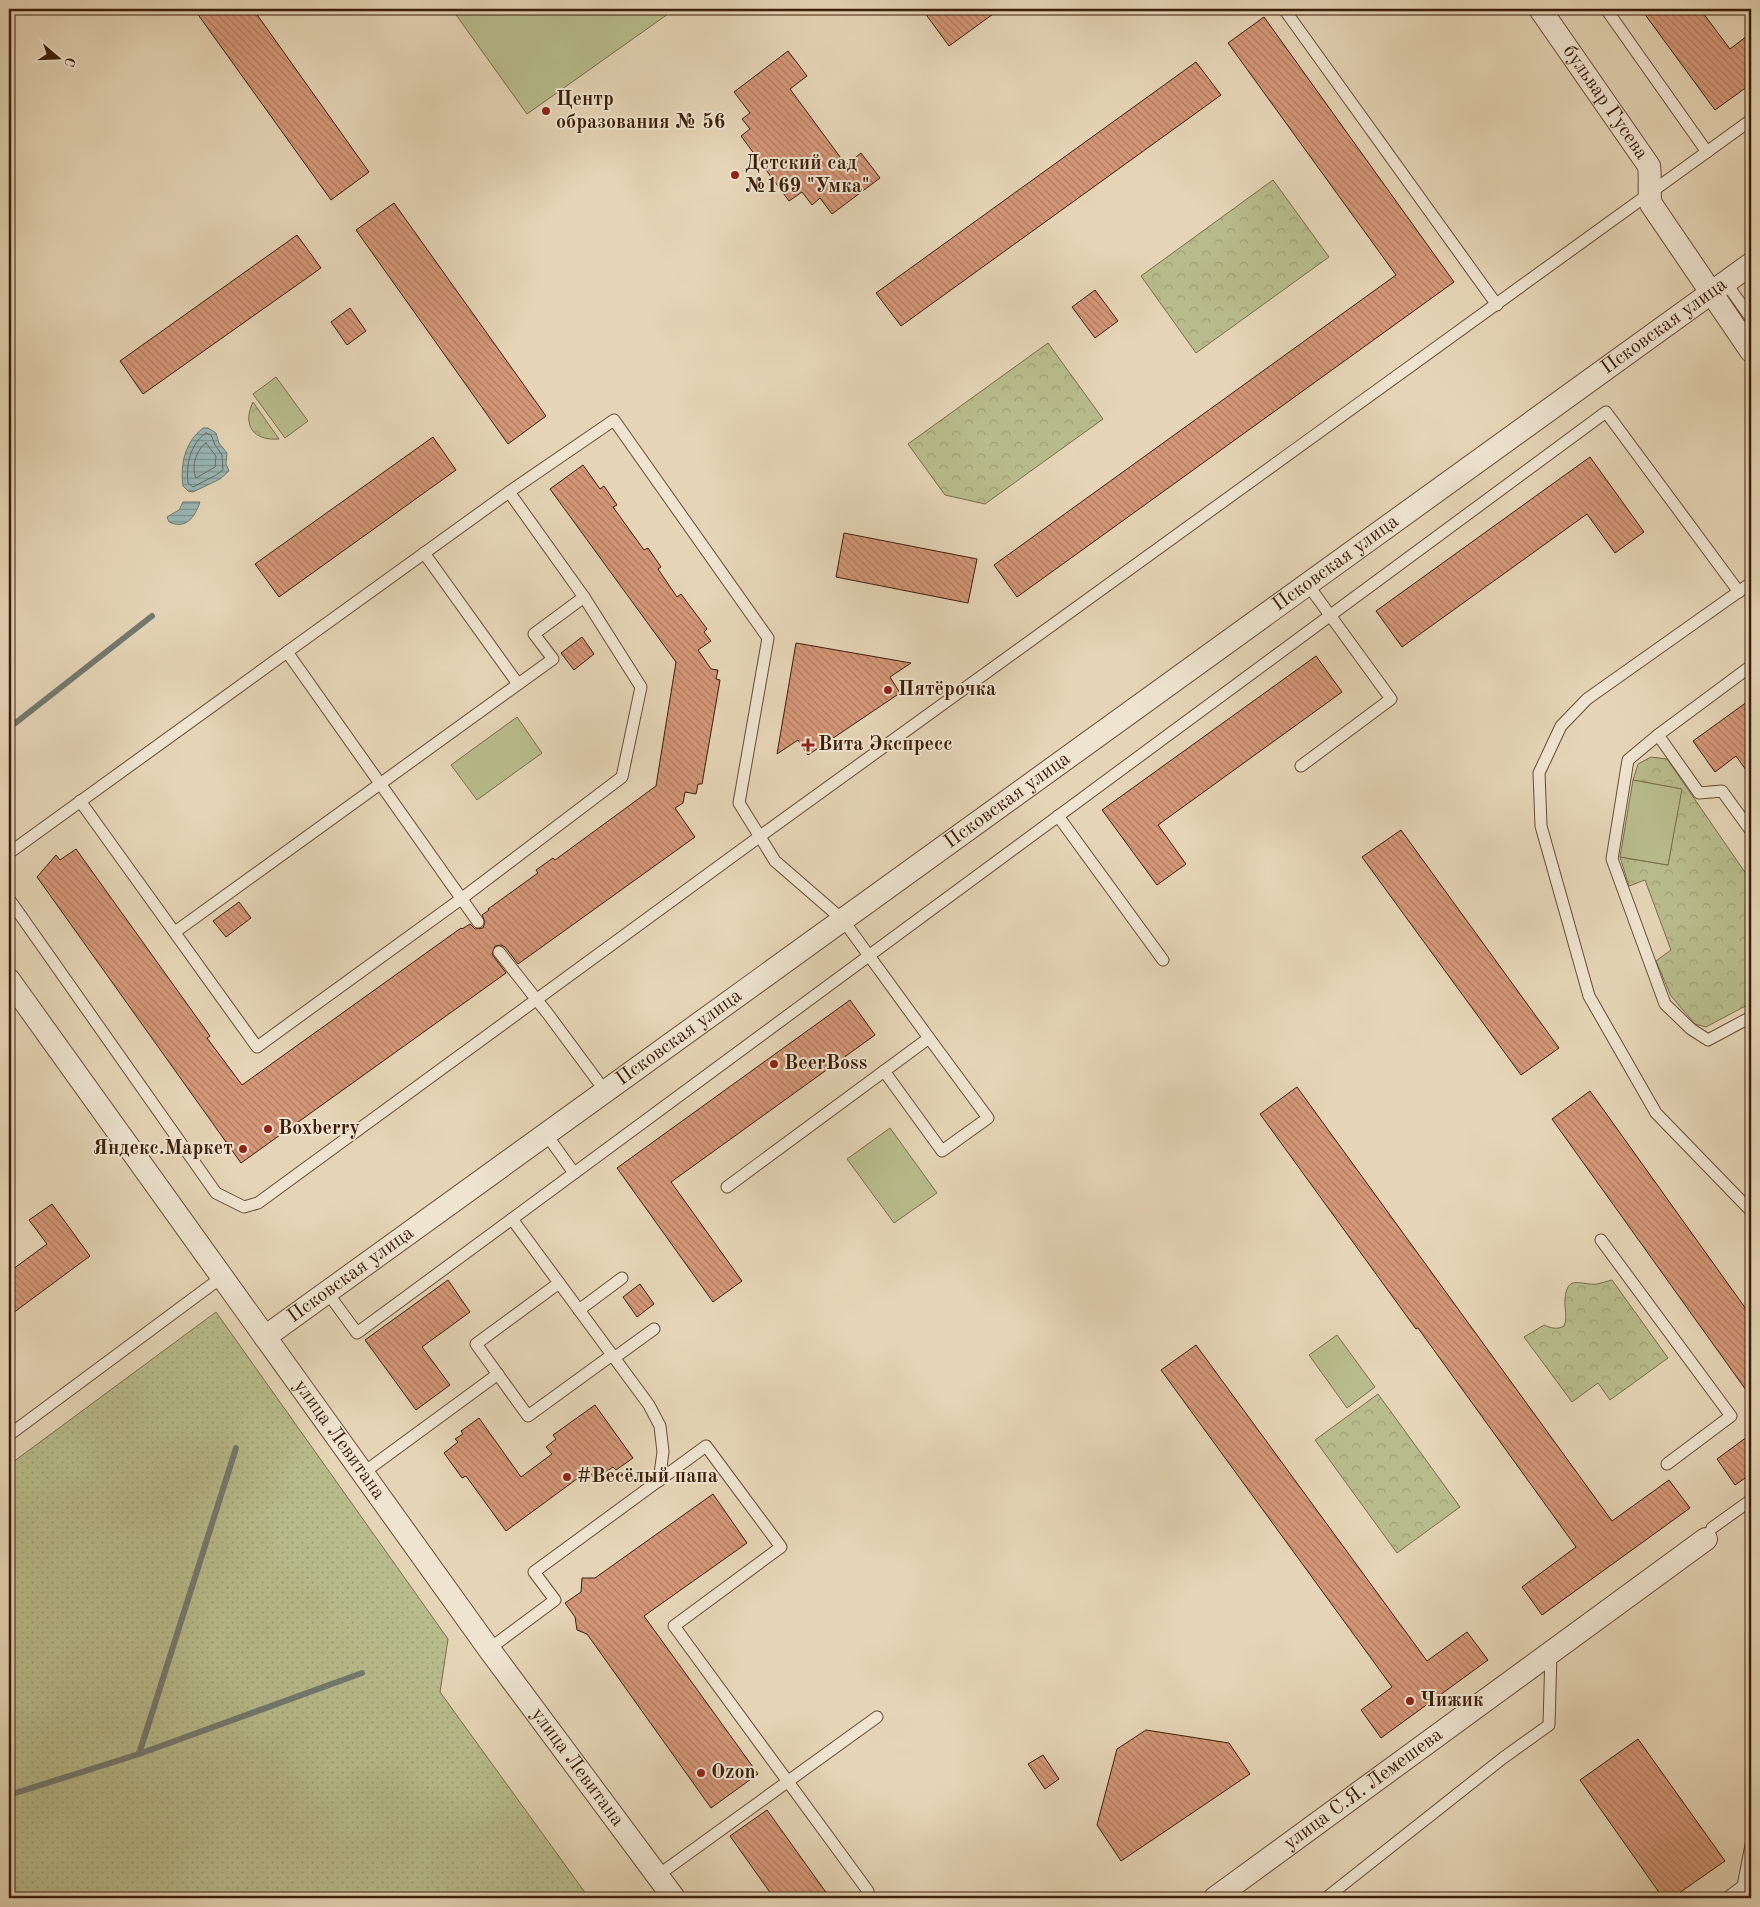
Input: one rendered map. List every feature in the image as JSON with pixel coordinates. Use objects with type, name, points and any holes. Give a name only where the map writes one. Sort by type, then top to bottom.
[{"type":"street","name":"бульвар Гусева","points":[[1540,9],[1649,166],[1649,194],[1652,204],[1719,288],[1751,351]]},
{"type":"street","name":"Псковская улица","points":[[265,1336],[1751,264]]},
{"type":"street","name":"улица Левитана","points":[[9,980],[489,1649],[674,1898]]},
{"type":"street","name":"улица С.Я. Лемешева","points":[[1215,1898],[1709,1534]]},
{"type":"lane","points":[[1284,9],[1497,305]]},
{"type":"lane","points":[[1606,9],[1708,152]]},
{"type":"lane","points":[[9,899],[216,1193],[244,1207],[258,1203],[760,837],[1751,120]]},
{"type":"lane","points":[[1719,288],[1751,318]]},
{"type":"lane","points":[[327,1292],[357,1333],[1606,412],[1738,592]]},
{"type":"lane","points":[[9,853],[508,492],[614,420],[768,638],[739,804],[775,861],[843,920],[988,1118],[942,1151],[884,1071]]},
{"type":"lane","points":[[80,801],[257,1047],[461,899],[622,778],[642,687],[584,597],[508,492]]},
{"type":"lane","points":[[424,553],[518,684]]},
{"type":"lane","points":[[1751,584],[1587,699],[1561,726],[1539,773],[1541,826],[1590,996],[1656,1113],[1751,1211]]},
{"type":"lane","points":[[1301,766],[1391,699],[1308,585]]},
{"type":"lane","points":[[175,932],[552,659],[534,634],[584,597]]},
{"type":"lane","points":[[287,652],[478,922]]},
{"type":"lane","points":[[1751,666],[1658,735],[1628,760],[1612,859],[1665,1004],[1691,1029],[1708,1040],[1751,1017]]},
{"type":"lane","points":[[1658,735],[1699,793],[1722,791],[1751,831]]},
{"type":"lane","points":[[1058,816],[1162,960]]},
{"type":"lane","points":[[499,952],[605,1091]]},
{"type":"lane","points":[[727,1187],[929,1038]]},
{"type":"lane","points":[[546,1134],[574,1173]]},
{"type":"lane","points":[[512,1219],[649,1405],[660,1426],[663,1452],[658,1481]]},
{"type":"lane","points":[[1601,1240],[1730,1416],[1667,1464]]},
{"type":"lane","points":[[9,1435],[222,1277]]},
{"type":"lane","points":[[579,1310],[622,1278]]},
{"type":"lane","points":[[559,1282],[476,1344],[528,1416],[654,1328]]},
{"type":"lane","points":[[363,1473],[498,1374]]},
{"type":"lane","points":[[489,1649],[555,1600],[534,1572],[706,1446],[781,1547],[674,1626],[868,1891]]},
{"type":"lane","points":[[1709,1534],[1751,1500]]},
{"type":"lane","points":[[1326,1898],[1503,1758],[1549,1725],[1551,1652]]},
{"type":"lane","points":[[657,1876],[877,1717]]},
{"type":"lane","points":[[1727,1898],[1743,1886],[1751,1845]]},
{"type":"green space","points":[[458,9],[675,9],[527,114],[454,12]]},
{"type":"green space","points":[[1273,180],[1329,257],[1196,353],[1141,276]]},
{"type":"green space","points":[[1048,343],[1103,419],[985,504],[945,495],[908,444]]},
{"type":"green space","points":[[276,377],[308,421],[285,438],[253,394]]},
{"type":"green space","points":[[253,402],[279,439],[262,437],[252,430],[249,418]]},
{"type":"green space","points":[[517,717],[542,753],[477,800],[451,765]]},
{"type":"green space","points":[[1651,757],[1667,759],[1751,881],[1751,1003],[1706,1027],[1695,1024],[1671,996],[1656,961],[1671,950],[1645,880],[1629,886],[1620,857],[1668,865],[1681,789],[1633,780],[1638,764]]},
{"type":"green space","points":[[1633,780],[1682,789],[1668,865],[1620,857]]},
{"type":"green space","points":[[890,1128],[937,1193],[894,1223],[847,1159]]},
{"type":"green space","points":[[1612,1280],[1668,1358],[1610,1400],[1598,1383],[1572,1402],[1524,1337],[1544,1325],[1554,1328],[1564,1326],[1566,1319],[1566,1291],[1572,1283],[1597,1284]]},
{"type":"green space","points":[[216,1312],[448,1639],[440,1692],[589,1898],[9,1898],[9,1465]]},
{"type":"green space","points":[[1337,1335],[1375,1387],[1347,1408],[1309,1355]]},
{"type":"green space","points":[[1378,1394],[1460,1507],[1397,1553],[1315,1440]]},
{"type":"water","points":[[203,428],[208,428],[216,433],[219,443],[227,453],[226,464],[229,471],[220,479],[193,492],[188,491],[183,486],[183,462],[192,440]]},
{"type":"water","points":[[183,502],[200,502],[189,521],[180,524],[169,522],[167,517],[179,510]]},
{"type":"building","points":[[194,9],[253,9],[369,172],[331,200]]},
{"type":"building","points":[[922,9],[1000,9],[949,46]]},
{"type":"building","points":[[1641,9],[1700,9],[1730,49],[1751,33],[1751,84],[1715,110]]},
{"type":"building","points":[[1264,17],[1454,282],[1017,597],[994,565],[1396,275],[1228,43]]},
{"type":"building","points":[[788,51],[807,76],[790,89],[846,165],[861,153],[880,178],[832,214],[820,198],[812,205],[802,192],[789,201],[741,136],[750,129],[742,119],[750,113],[734,92]]},
{"type":"building","points":[[1196,62],[1221,95],[901,326],[876,293]]},
{"type":"building","points":[[394,203],[546,416],[508,444],[356,230]]},
{"type":"building","points":[[297,235],[321,268],[143,394],[120,361]]},
{"type":"building","points":[[1095,290],[1118,321],[1095,338],[1072,307]]},
{"type":"building","points":[[350,308],[366,331],[347,345],[331,322]]},
{"type":"building","points":[[433,437],[456,470],[279,597],[255,564]]},
{"type":"building","points":[[1590,457],[1644,532],[1615,553],[1587,514],[1402,647],[1376,611]]},
{"type":"building","points":[[583,465],[600,489],[604,486],[617,505],[613,507],[644,550],[648,548],[661,567],[658,569],[677,597],[681,594],[707,629],[704,632],[711,641],[698,650],[711,669],[718,670],[716,679],[720,680],[702,784],[698,784],[696,794],[685,792],[683,803],[675,808],[695,837],[518,964],[505,947],[501,945],[495,946],[492,954],[506,973],[241,1163],[37,877],[56,855],[60,860],[76,849],[210,1036],[207,1038],[242,1085],[461,928],[470,924],[475,929],[483,928],[485,922],[482,915],[488,909],[538,873],[536,870],[553,858],[555,860],[656,786],[676,662],[550,489]]},
{"type":"building","points":[[844,533],[977,559],[968,603],[836,577]]},
{"type":"building","points":[[582,637],[594,654],[574,670],[561,653]]},
{"type":"building","points":[[796,643],[911,663],[890,677],[900,693],[808,755],[798,740],[777,754]]},
{"type":"building","points":[[1316,656],[1342,692],[1158,825],[1186,864],[1157,885],[1102,810]]},
{"type":"building","points":[[1751,699],[1751,777],[1736,756],[1715,772],[1693,741]]},
{"type":"building","points":[[1401,830],[1559,1048],[1521,1075],[1362,857]]},
{"type":"building","points":[[239,902],[251,918],[226,937],[213,921]]},
{"type":"building","points":[[850,1000],[875,1035],[671,1182],[742,1281],[713,1302],[617,1168]]},
{"type":"building","points":[[1297,1087],[1612,1521],[1669,1480],[1690,1508],[1542,1615],[1522,1587],[1576,1547],[1260,1114]]},
{"type":"building","points":[[1590,1091],[1751,1316],[1751,1397],[1552,1119]]},
{"type":"building","points":[[52,1204],[90,1256],[9,1316],[9,1272],[47,1244],[29,1220]]},
{"type":"building","points":[[448,1280],[470,1312],[422,1347],[450,1385],[416,1410],[365,1340]]},
{"type":"building","points":[[640,1284],[654,1304],[637,1317],[623,1297]]},
{"type":"building","points":[[1196,1345],[1427,1661],[1467,1632],[1488,1660],[1381,1738],[1361,1710],[1392,1687],[1161,1370]]},
{"type":"building","points":[[595,1405],[633,1458],[616,1470],[613,1467],[595,1480],[589,1470],[506,1531],[466,1476],[462,1478],[444,1453],[458,1442],[455,1439],[463,1434],[461,1431],[479,1418],[521,1477],[552,1454],[546,1447],[556,1439],[553,1435]]},
{"type":"building","points":[[1751,1434],[1751,1474],[1735,1485],[1717,1459]]},
{"type":"building","points":[[713,1494],[747,1543],[644,1616],[758,1774],[711,1808],[587,1634],[577,1630],[575,1617],[565,1603],[581,1592],[582,1578],[595,1578]]},
{"type":"building","points":[[1146,1730],[1229,1743],[1250,1774],[1121,1861],[1097,1825],[1117,1749]]},
{"type":"building","points":[[1638,1739],[1725,1861],[1672,1898],[1663,1898],[1580,1780]]},
{"type":"building","points":[[1043,1755],[1059,1779],[1045,1789],[1028,1764]]},
{"type":"building","points":[[767,1810],[830,1898],[774,1898],[730,1836]]},
{"type":"waterway","points":[[9,728],[152,616]]},
{"type":"waterway","points":[[9,1795],[139,1754],[236,1448]]},
{"type":"waterway","points":[[139,1754],[362,1673]]},
{"type":"place","name":"Центр образования № 56","points":[[546,111]]},
{"type":"place","name":"Детский сад №169 \"Умка\"","points":[[735,175]]},
{"type":"place","name":"Пятёрочка","points":[[888,690]]},
{"type":"place","name":"Вита Экспресс","points":[[808,745]]},
{"type":"place","name":"BeerBoss","points":[[774,1064]]},
{"type":"place","name":"Boxberry","points":[[268,1129]]},
{"type":"place","name":"Яндекс.Маркет","points":[[243,1149]]},
{"type":"place","name":"#Весёлый папа","points":[[567,1477]]},
{"type":"place","name":"Чижик","points":[[1410,1701]]},
{"type":"place","name":"Ozon","points":[[701,1773]]}]
